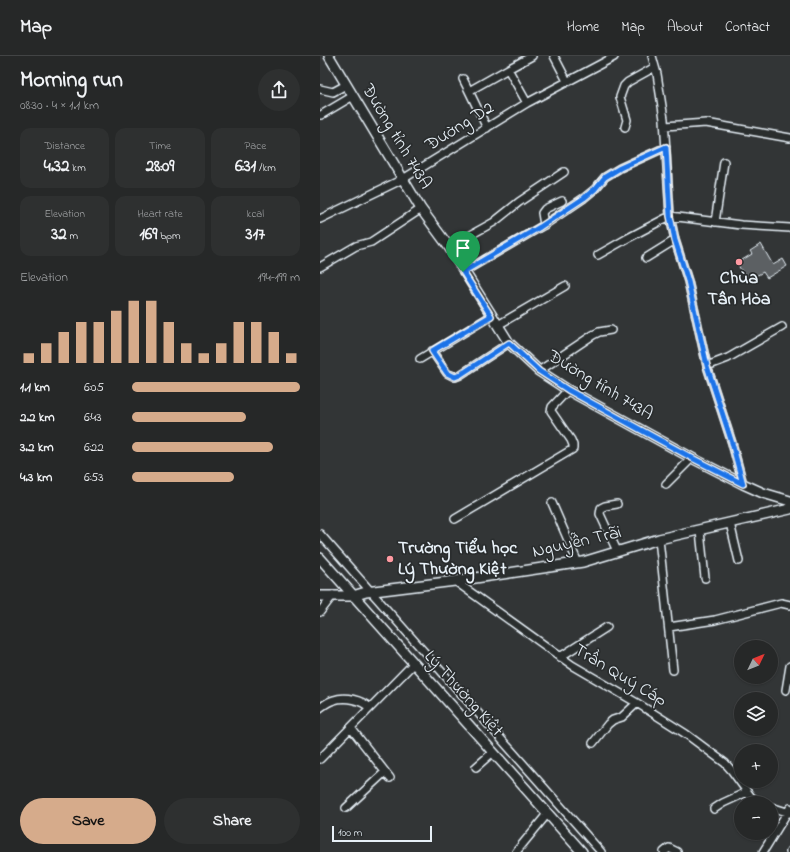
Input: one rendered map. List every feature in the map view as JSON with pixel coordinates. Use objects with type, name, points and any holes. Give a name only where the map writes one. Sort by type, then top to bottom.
[{"type":"main road","name":"Đường tỉnh 743A","points":[[329,56],[421,209],[449,247],[463,272],[509,343],[539,371],[568,390],[692,458],[743,484],[763,493],[790,501]]},
{"type":"main road","name":"Nguyễn Trãi","points":[[320,596],[353,596],[371,592],[578,563],[659,540],[790,509]]},
{"type":"main road","name":"Lý Thường Kiệt","points":[[320,558],[582,852]]},
{"type":"street","points":[[469,91],[532,56]]},
{"type":"street","points":[[554,56],[567,81]]},
{"type":"street","points":[[652,56],[664,126],[670,216],[675,240],[688,281],[707,366],[732,443],[743,484]]},
{"type":"street","name":"Đường D2","points":[[320,219],[403,179],[527,103],[614,57]]},
{"type":"street","points":[[625,127],[627,120],[620,97],[624,86],[628,82],[655,67]]},
{"type":"street","points":[[508,69],[527,103]]},
{"type":"street","points":[[463,79],[487,128]]},
{"type":"street","points":[[320,89],[333,92],[346,85]]},
{"type":"street","points":[[321,114],[353,96]]},
{"type":"street","points":[[664,126],[706,123],[790,138]]},
{"type":"street","points":[[463,272],[544,225],[584,198],[595,189],[605,177],[620,168],[666,147]]},
{"type":"street","points":[[715,222],[724,162]]},
{"type":"street","points":[[449,247],[494,222],[519,202],[564,172]]},
{"type":"street","points":[[544,225],[542,213],[545,209],[562,202]]},
{"type":"street","points":[[320,267],[356,246],[371,242],[421,209]]},
{"type":"street","points":[[598,255],[670,216],[715,222],[790,228]]},
{"type":"street","points":[[646,258],[675,240]]},
{"type":"street","points":[[498,325],[565,286]]},
{"type":"street","points":[[420,359],[491,316]]},
{"type":"street","points":[[707,366],[728,358],[782,327]]},
{"type":"street","points":[[539,371],[593,335],[599,332],[611,330]]},
{"type":"street","points":[[432,351],[447,373],[455,377],[509,343]]},
{"type":"street","points":[[455,519],[573,449],[571,440],[551,411],[552,407],[568,390]]},
{"type":"street","points":[[666,484],[692,458]]},
{"type":"street","points":[[552,503],[578,563]]},
{"type":"street","points":[[617,504],[601,508],[600,514],[617,551]]},
{"type":"street","points":[[730,523],[739,561]]},
{"type":"street","points":[[700,531],[705,578]]},
{"type":"street","points":[[320,534],[601,852]]},
{"type":"street","points":[[659,540],[673,670]]},
{"type":"street","name":"Trần Quý Cáp","points":[[455,581],[560,657],[686,734],[724,763],[732,771],[750,796]]},
{"type":"street","points":[[320,612],[333,595]]},
{"type":"street","points":[[668,627],[715,620],[781,604],[790,605]]},
{"type":"street","points":[[560,657],[607,627]]},
{"type":"street","points":[[320,759],[414,662]]},
{"type":"street","points":[[786,690],[790,666]]},
{"type":"street","points":[[320,708],[331,701],[338,699],[362,702],[370,708]]},
{"type":"street","points":[[593,743],[608,724],[613,720],[622,717],[637,703]]},
{"type":"street","points":[[346,808],[388,775],[351,728]]},
{"type":"street","points":[[476,767],[494,752]]},
{"type":"street","points":[[714,810],[723,803],[747,792]]},
{"type":"street","points":[[763,852],[789,811],[778,809]]},
{"type":"street","points":[[516,852],[548,813]]},
{"type":"street","points":[[664,852],[669,848],[677,852]]},
{"type":"building","points":[[761,244],[773,265],[783,259],[787,266],[767,278],[763,272],[747,281],[737,263],[752,254],[750,251]]},
{"type":"place","name":"Chùa Tân Hòa","points":[[739,262]]},
{"type":"place","name":"Trường Tiểu học Lý Thường Kiệt","points":[[390,559]]},
{"type":"route","points":[[666,147],[670,216],[675,240],[688,281],[707,366],[732,443],[743,484],[692,458],[568,390],[545,376],[509,343],[460,375],[455,377],[447,373],[432,351],[491,316],[463,272],[540,227],[584,198],[595,189],[605,177],[620,168],[666,147]]}]
